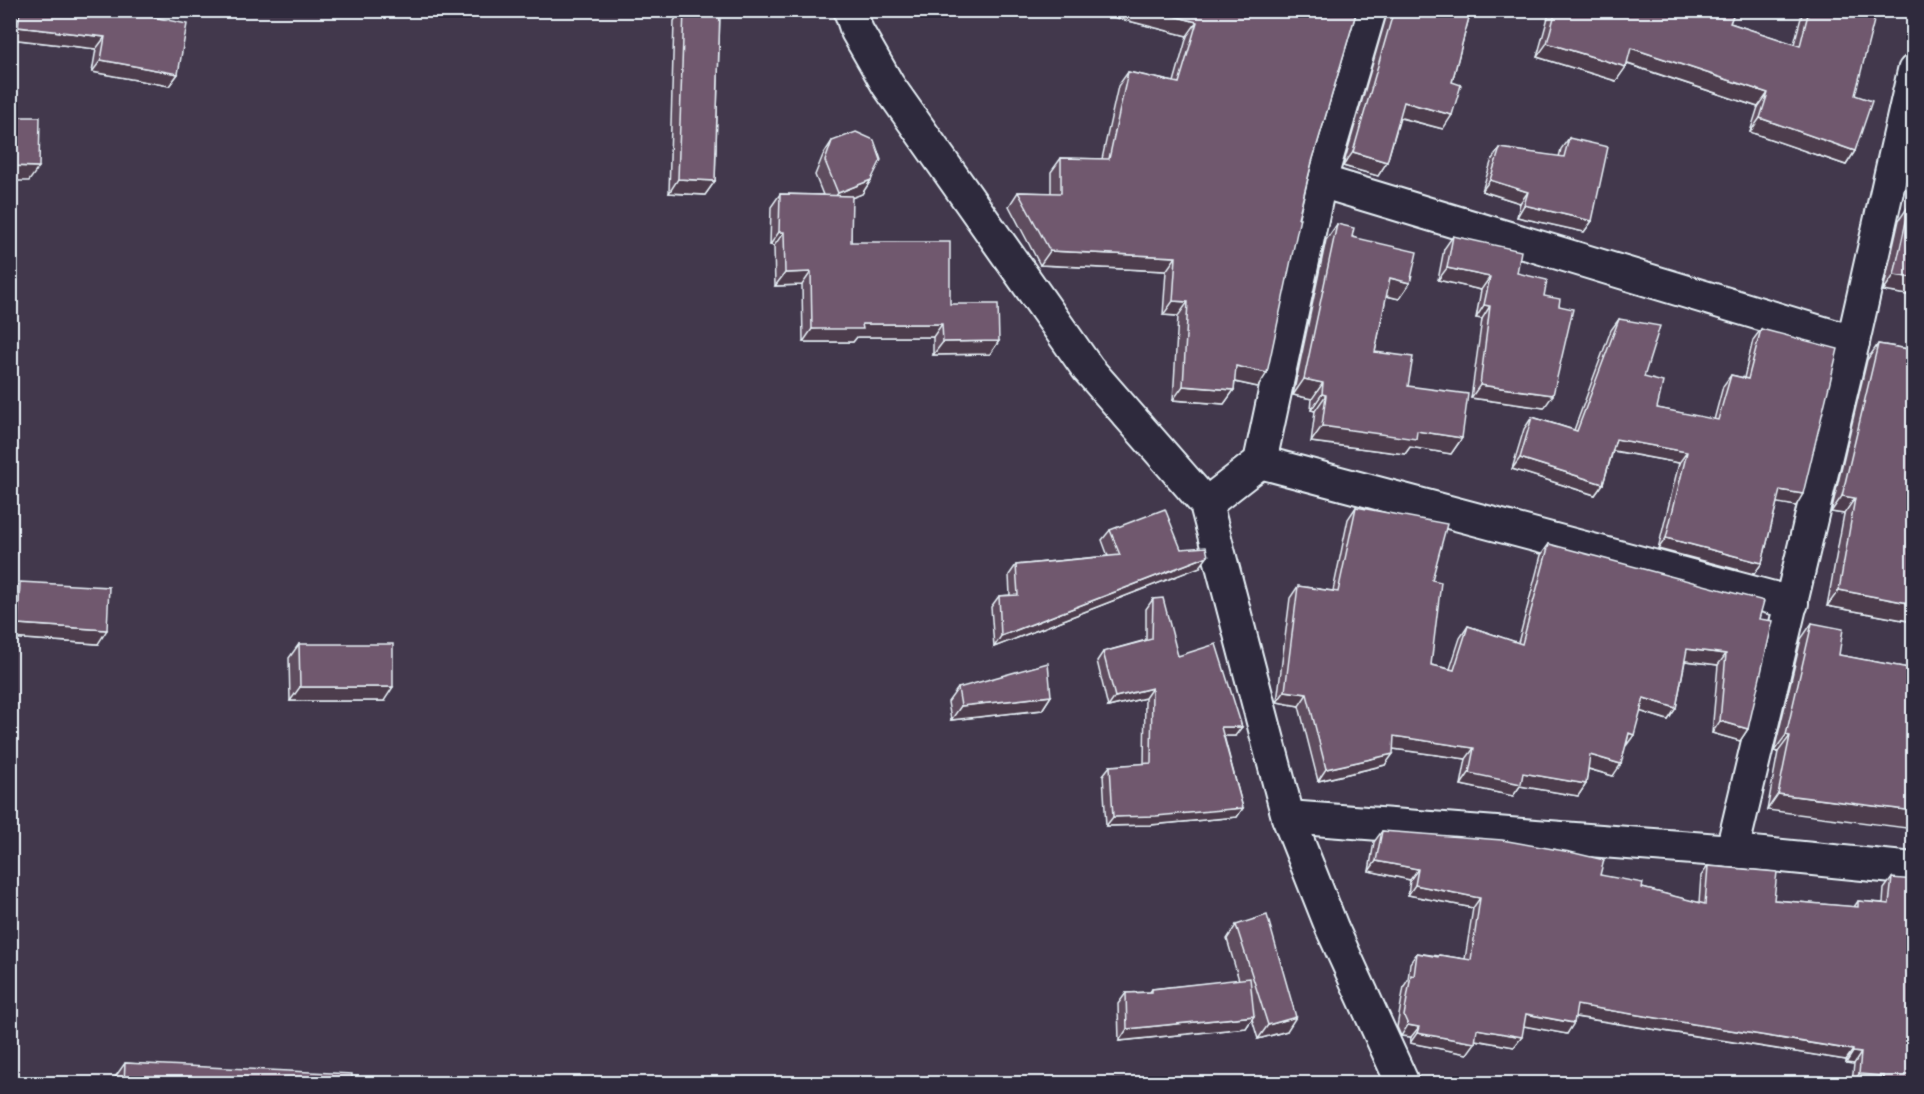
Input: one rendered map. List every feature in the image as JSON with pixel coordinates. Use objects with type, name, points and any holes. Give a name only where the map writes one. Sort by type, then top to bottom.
[{"type":"street","points":[[850,10],[857,31],[888,84],[1088,369],[1206,504],[1288,817],[1332,927],[1403,1083]]},
{"type":"street","points":[[1206,504],[1260,462],[1320,181],[1370,10]]},
{"type":"street","points":[[1732,851],[1853,342],[1899,201],[1914,71]]},
{"type":"street","points":[[1320,181],[1853,342]]},
{"type":"street","points":[[1260,462],[1792,603]]},
{"type":"street","points":[[1288,817],[1732,851],[1914,869]]},
{"type":"building","points":[[20,10],[119,10],[187,24],[178,74],[101,60],[105,37],[18,27]]},
{"type":"building","points":[[684,10],[720,10],[715,181],[678,179]]},
{"type":"building","points":[[1151,10],[1357,10],[1312,162],[1298,218],[1300,218],[1267,373],[1236,366],[1234,390],[1183,386],[1188,302],[1173,301],[1176,257],[1050,251],[1018,192],[1061,193],[1061,158],[1109,159],[1128,72],[1179,83],[1197,22]]},
{"type":"building","points":[[1394,10],[1471,10],[1452,82],[1461,85],[1452,115],[1404,102],[1387,162],[1353,152]]},
{"type":"building","points":[[1556,10],[1735,10],[1730,23],[1800,46],[1809,10],[1850,10],[1875,17],[1855,95],[1872,101],[1855,151],[1760,118],[1768,93],[1631,48],[1626,67],[1547,43]]},
{"type":"building","points":[[10,117],[40,117],[39,167],[10,166]]},
{"type":"building","points":[[856,132],[874,140],[881,160],[871,180],[838,193],[825,161],[832,141]]},
{"type":"building","points":[[1569,138],[1608,147],[1592,221],[1524,205],[1528,192],[1490,180],[1500,148],[1564,157]]},
{"type":"building","points":[[780,194],[852,196],[851,242],[950,242],[950,304],[998,304],[999,341],[943,342],[942,324],[862,324],[863,329],[812,329],[811,272],[785,273],[784,232],[779,232]]},
{"type":"building","points":[[1910,204],[1914,204],[1914,278],[1894,275]]},
{"type":"building","points":[[1337,224],[1354,228],[1352,237],[1417,252],[1410,283],[1390,278],[1375,352],[1413,357],[1408,386],[1468,394],[1462,438],[1417,431],[1416,439],[1322,426],[1326,395],[1322,394],[1323,383],[1304,379]]},
{"type":"building","points":[[1453,236],[1521,251],[1517,273],[1547,280],[1544,296],[1560,299],[1559,306],[1573,309],[1553,395],[1480,385],[1490,306],[1484,305],[1490,277],[1447,268]]},
{"type":"building","points":[[1619,319],[1660,326],[1644,377],[1663,382],[1657,408],[1718,420],[1731,375],[1748,379],[1761,329],[1838,349],[1803,494],[1780,490],[1762,563],[1666,538],[1687,452],[1616,439],[1603,484],[1520,458],[1532,417],[1577,431]]},
{"type":"building","points":[[1878,344],[1914,350],[1914,604],[1839,590],[1855,498],[1842,496]]},
{"type":"building","points":[[1356,507],[1447,524],[1432,580],[1441,582],[1431,665],[1454,670],[1468,626],[1522,644],[1549,544],[1764,601],[1759,619],[1773,621],[1748,729],[1720,721],[1726,654],[1687,649],[1676,708],[1644,698],[1634,735],[1629,733],[1621,764],[1590,755],[1586,784],[1523,773],[1521,784],[1469,773],[1474,748],[1394,736],[1393,754],[1326,769],[1307,694],[1285,691],[1298,586],[1338,592]]},
{"type":"building","points":[[1165,509],[1181,549],[1206,547],[1208,556],[1001,636],[999,596],[1018,595],[1016,565],[1120,555],[1110,530]]},
{"type":"building","points":[[20,582],[109,587],[107,630],[18,624]]},
{"type":"building","points":[[1163,598],[1178,656],[1216,644],[1242,727],[1221,727],[1243,808],[1156,816],[1113,817],[1110,766],[1151,763],[1152,688],[1115,697],[1103,652],[1152,639],[1153,599]]},
{"type":"building","points":[[1812,623],[1843,629],[1839,655],[1914,669],[1914,811],[1778,794],[1790,736],[1786,735]]},
{"type":"building","points":[[299,644],[393,644],[393,687],[300,687]]},
{"type":"building","points":[[1048,663],[1051,696],[961,706],[958,688]]},
{"type":"building","points":[[1382,831],[1502,840],[1570,852],[1604,860],[1600,875],[1643,883],[1642,888],[1705,904],[1708,866],[1777,872],[1774,900],[1858,907],[1858,901],[1889,904],[1892,878],[1914,880],[1914,1083],[1884,1083],[1884,1076],[1859,1074],[1861,1053],[1853,1052],[1853,1050],[1577,1005],[1574,1023],[1526,1014],[1522,1037],[1477,1029],[1475,1043],[1417,1033],[1419,1027],[1408,1025],[1404,1016],[1417,953],[1471,960],[1480,898],[1415,885],[1418,869],[1376,861]]},
{"type":"building","points":[[1267,915],[1296,1017],[1268,1025],[1236,925]]},
{"type":"building","points":[[1250,978],[1254,1016],[1127,1029],[1126,993],[1152,992],[1152,989]]},
{"type":"building","points":[[125,1063],[352,1074],[352,1079],[481,1083],[124,1083]]},
{"type":"building","points":[[1089,1079],[1174,1083],[1089,1083]]}]
